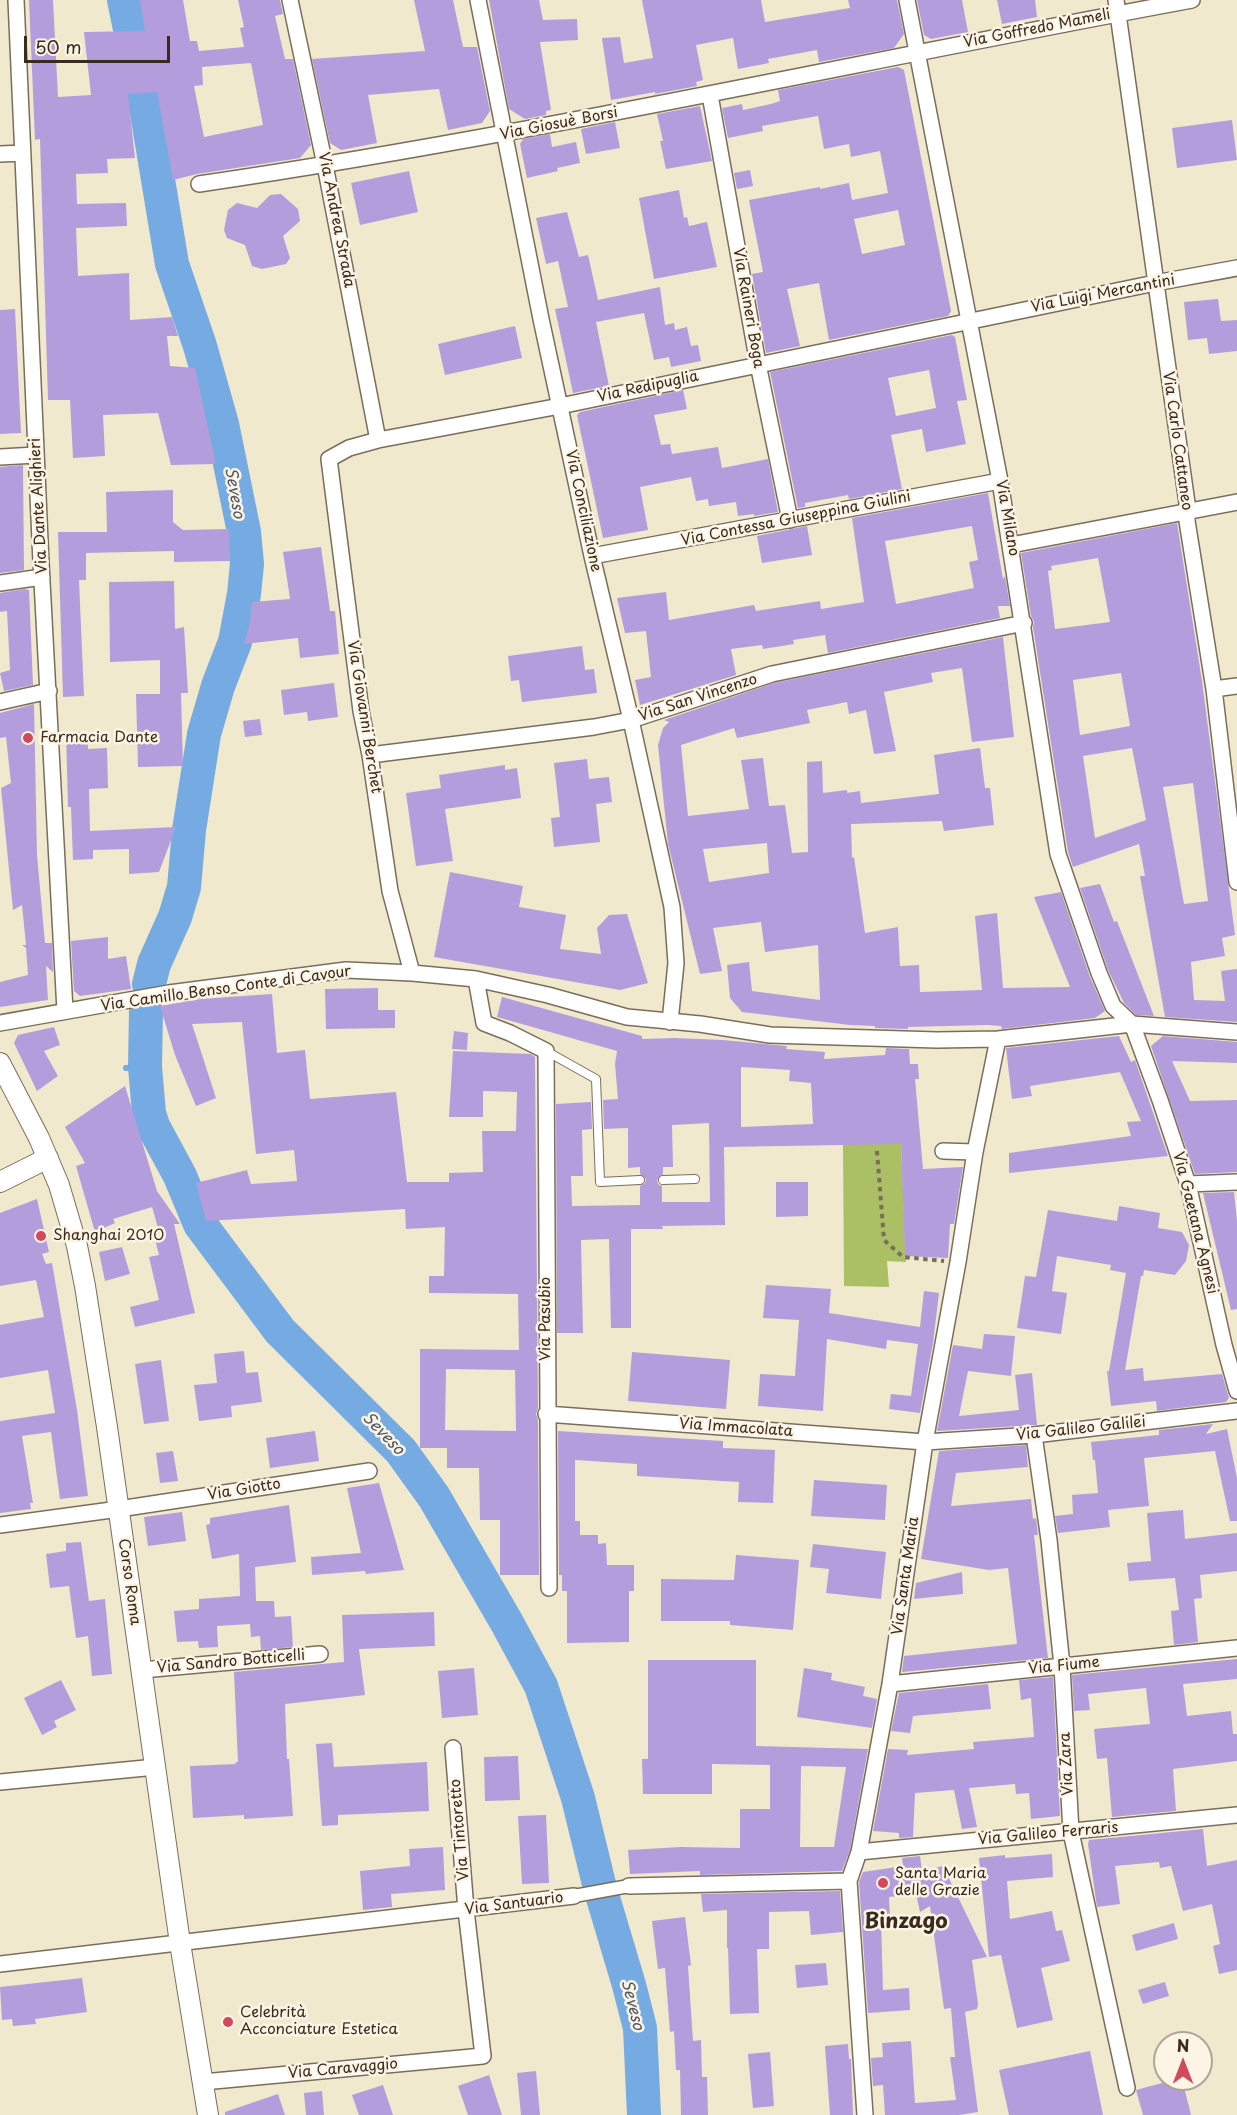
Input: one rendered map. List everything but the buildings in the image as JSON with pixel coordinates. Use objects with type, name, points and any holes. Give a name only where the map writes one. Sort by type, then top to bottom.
[{"type":"street","name":"Via Dante Alighieri","points":[[16,0],[36,455],[65,1011]]},
{"type":"street","name":"Via Andrea Strada","points":[[290,0],[325,165],[378,440]]},
{"type":"street","name":"Via Conciliazione","points":[[478,0],[592,556],[631,720],[673,914],[676,963],[670,1022]]},
{"type":"street","name":"Via Milano","points":[[908,0],[1000,481],[1024,623],[1058,854],[1099,973],[1113,1006],[1132,1024]]},
{"type":"street","name":"Via Goffredo Mameli","points":[[918,52],[1117,7],[1192,0]]},
{"type":"street","name":"Via Carlo Cattaneo","points":[[1117,7],[1187,512],[1214,689],[1237,882]]},
{"type":"street","name":"Via Giosuè Borsi","points":[[199,184],[506,134],[918,52]]},
{"type":"street","name":"Via Raineri Boga","points":[[710,95],[758,364],[790,520]]},
{"type":"street","points":[[0,154],[22,153]]},
{"type":"street","name":"Via Luigi Mercantini","points":[[969,322],[1237,268]]},
{"type":"street","name":"Via Redipuglia","points":[[329,459],[348,448],[378,440],[560,406],[969,322]]},
{"type":"street","points":[[0,457],[36,455]]},
{"type":"street","name":"Via Giovanni Berchet","points":[[329,459],[361,711],[370,755],[390,891],[412,973]]},
{"type":"street","name":"Via Contessa Giuseppina Giulini","points":[[592,556],[1000,481]]},
{"type":"street","points":[[1011,545],[1237,502]]},
{"type":"street","points":[[0,583],[42,577]]},
{"type":"street","name":"Via San Vincenzo","points":[[370,755],[594,727],[631,720],[772,674],[1024,623]]},
{"type":"street","points":[[1214,689],[1237,686]]},
{"type":"street","points":[[0,702],[49,692]]},
{"type":"street","name":"Via Camillo Benso Conte di Cavour","points":[[0,1023],[169,993],[346,970],[476,979],[548,995],[627,1017],[770,1035],[937,1040],[998,1039]]},
{"type":"street","points":[[476,979],[484,1023],[520,1037],[546,1051]]},
{"type":"street","points":[[998,1039],[1132,1024],[1237,1032]]},
{"type":"street","name":"Via Gaetana Agnesi","points":[[1132,1024],[1188,1184],[1231,1345],[1237,1391]]},
{"type":"street","name":"Via Santa Maria","points":[[866,2115],[849,1881],[859,1852],[890,1684],[925,1442],[958,1262],[975,1152],[998,1039]]},
{"type":"street","name":"Via Pasubio","points":[[546,1051],[546,1414],[549,1588]]},
{"type":"street","name":"Corso Roma","points":[[0,1063],[48,1158],[69,1217],[85,1286],[180,1943],[208,2115]]},
{"type":"street","points":[[943,1151],[975,1152]]},
{"type":"street","points":[[0,1182],[48,1158]]},
{"type":"street","points":[[1188,1184],[1237,1182]]},
{"type":"street","name":"Via Galileo Galilei","points":[[925,1442],[1034,1435],[1237,1411]]},
{"type":"street","name":"Via Immacolata","points":[[546,1414],[925,1442]]},
{"type":"street","name":"Via Zara","points":[[1034,1435],[1049,1540],[1062,1666],[1071,1832],[1126,2088]]},
{"type":"street","name":"Via Giotto","points":[[0,1525],[369,1471]]},
{"type":"street","name":"Via Fiume","points":[[890,1684],[1237,1648]]},
{"type":"street","name":"Via Sandro Botticelli","points":[[141,1670],[320,1654]]},
{"type":"street","name":"Via Tintoretto","points":[[453,1748],[466,1910],[483,2056]]},
{"type":"street","points":[[0,1782],[156,1767]]},
{"type":"street","name":"Via Galileo Ferraris","points":[[859,1852],[1237,1815]]},
{"type":"street","name":"Via Santuario","points":[[0,1964],[466,1910],[630,1886],[849,1881]]},
{"type":"street","name":"Via Caravaggio","points":[[203,2082],[483,2056]]},
{"type":"lane","points":[[546,1051],[596,1079],[600,1182],[640,1180]]},
{"type":"lane","points":[[663,1180],[695,1179]]},
{"type":"path","points":[[877,1152],[884,1240],[903,1257],[958,1262]]},
{"type":"green space","points":[[843,1144],[901,1144],[906,1262],[887,1261],[889,1287],[844,1286]]},
{"type":"waterway","name":"Seveso","points":[[124,0],[145,101],[172,264],[200,346],[222,424],[244,532],[247,564],[235,642],[218,686],[204,734],[189,830],[184,887],[175,917],[154,964],[149,984]]},
{"type":"waterway","name":"Seveso","points":[[146,1011],[145,1067],[149,1113],[153,1126],[180,1176],[200,1224],[280,1331],[401,1451],[434,1497],[541,1686],[578,1798],[599,1884]]},
{"type":"waterway","points":[[126,1068],[145,1067]]},
{"type":"waterway","name":"Seveso","points":[[603,1898],[640,2028],[644,2115]]},
{"type":"place","name":"Farmacia Dante","points":[[28,738]]},
{"type":"place","name":"Shanghai 2010","points":[[41,1236]]},
{"type":"place","name":"Santa Maria delle Grazie","points":[[883,1883]]},
{"type":"place","name":"Celebrità Acconciature Estetica","points":[[228,2022]]},
{"type":"district","name":"Binzago","points":[[906,1922]]}]
